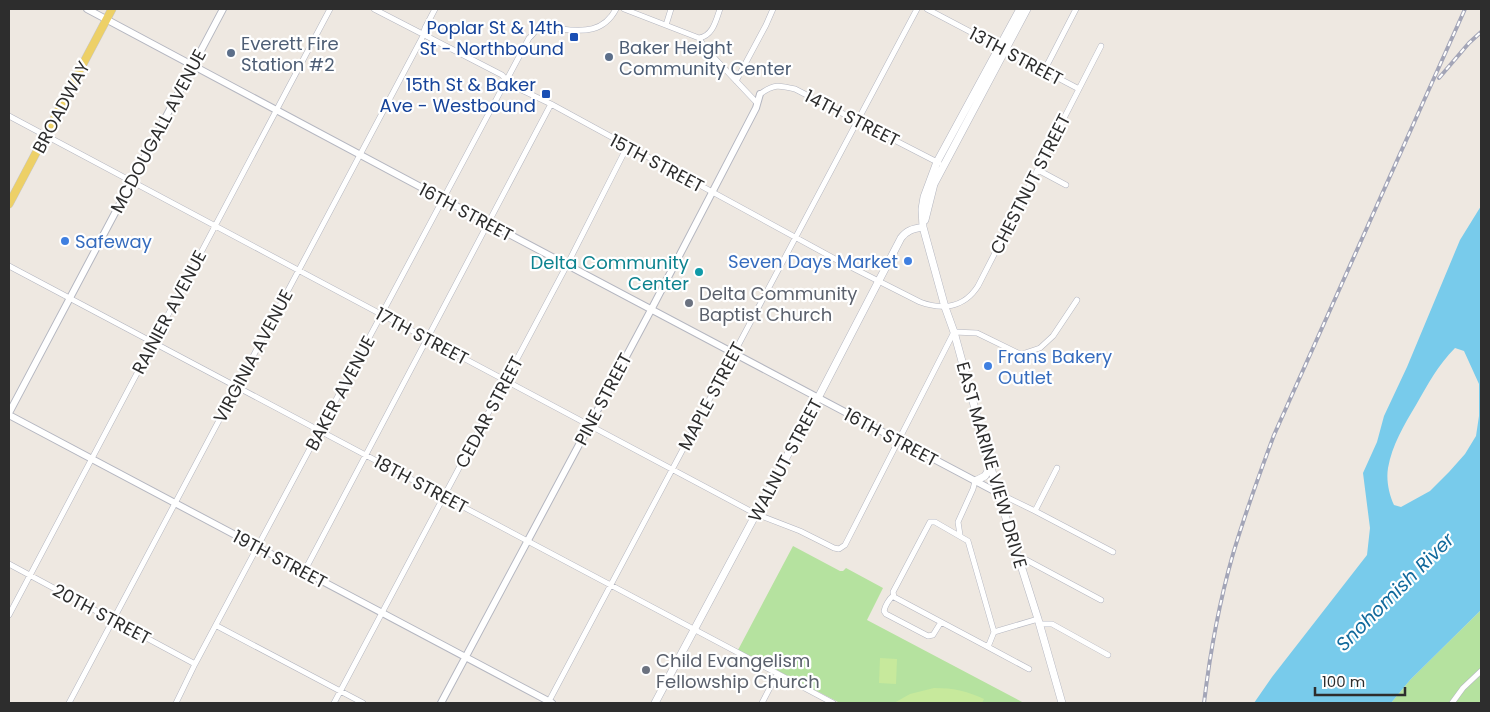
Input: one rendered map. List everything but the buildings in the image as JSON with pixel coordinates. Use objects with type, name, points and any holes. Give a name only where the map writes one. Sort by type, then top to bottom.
[{"type":"main road","name":"BROADWAY","points":[[9,204],[112,9]]},
{"type":"main road","name":"EAST MARINE VIEW DRIVE","points":[[1002,49],[1020,9]]},
{"type":"main road","name":"EAST MARINE VIEW DRIVE","points":[[1027,9],[1002,49],[940,164],[924,197],[922,209],[923,227],[945,307],[954,332],[998,493],[1062,703]]},
{"type":"main road","name":"WALNUT STREET","points":[[654,703],[818,398],[901,238],[906,232],[923,227]]},
{"type":"main road","points":[[975,480],[985,476],[991,465]]},
{"type":"street","name":"16TH STREET","points":[[87,9],[443,200],[1113,552]]},
{"type":"street","name":"MCDOUGALL AVENUE","points":[[9,414],[223,9]]},
{"type":"street","name":"RAINIER AVENUE","points":[[9,615],[330,9]]},
{"type":"street","name":"15TH STREET","points":[[374,9],[502,75],[511,84],[795,238],[920,302],[931,306],[945,307]]},
{"type":"street","name":"VIRGINIA AVENUE","points":[[69,703],[424,34],[435,9]]},
{"type":"street","name":"BAKER AVENUE","points":[[178,703],[196,664],[529,38],[537,29],[549,27],[577,31],[593,29],[609,19],[616,9]]},
{"type":"street","points":[[624,9],[699,38],[706,37],[711,32],[720,9]]},
{"type":"street","points":[[666,25],[671,9]]},
{"type":"street","points":[[736,81],[766,26],[773,9]]},
{"type":"street","name":"MAPLE STREET","points":[[550,703],[672,469],[917,9]]},
{"type":"street","name":"13TH STREET","points":[[928,9],[1079,89]]},
{"type":"street","points":[[1044,71],[1076,9]]},
{"type":"street","points":[[699,38],[705,48],[756,103]]},
{"type":"street","name":"CHESTNUT STREET","points":[[945,307],[968,299],[974,292],[1101,46]]},
{"type":"street","name":"14TH STREET","points":[[760,94],[772,86],[795,89],[940,164]]},
{"type":"street","name":"PINE STREET","points":[[441,703],[651,310],[756,108],[760,94]]},
{"type":"street","points":[[304,572],[550,104]]},
{"type":"street","name":"17TH STREET","points":[[9,116],[756,514],[800,531],[834,548],[839,549],[846,545],[899,441]]},
{"type":"street","name":"CEDAR STREET","points":[[334,703],[567,265],[627,147]]},
{"type":"street","points":[[1038,170],[1066,185]]},
{"type":"street","name":"18TH STREET","points":[[9,266],[832,703]]},
{"type":"street","points":[[1020,354],[1040,348],[1053,336],[1077,300]]},
{"type":"street","points":[[899,441],[954,332],[978,333],[1020,354],[1040,358]]},
{"type":"street","name":"19TH STREET","points":[[9,414],[550,703]]},
{"type":"street","points":[[1035,510],[1057,468]]},
{"type":"street","points":[[960,536],[958,522],[973,489],[975,480]]},
{"type":"street","points":[[941,622],[933,635],[928,636],[886,614],[884,611],[930,522],[935,522],[968,541],[994,632],[988,647]]},
{"type":"street","points":[[1018,556],[1100,600]]},
{"type":"street","name":"20TH STREET","points":[[9,564],[196,664]]},
{"type":"street","points":[[893,596],[1029,669]]},
{"type":"street","points":[[994,632],[1038,621],[1052,624],[1108,655]]},
{"type":"street","points":[[217,626],[363,703]]},
{"type":"street","points":[[1452,703],[1463,688],[1481,672]]},
{"type":"street","points":[[762,703],[777,674]]},
{"type":"green space","points":[[793,546],[840,571],[846,568],[883,588],[867,620],[1024,703],[840,703],[738,650]]},
{"type":"green space","points":[[1481,610],[1481,703],[1391,703],[1410,680]]},
{"type":"green space","points":[[880,658],[897,659],[896,684],[879,683]]},
{"type":"green space","points":[[934,688],[960,690],[984,699],[982,703],[894,703],[910,694]]},
{"type":"water","name":"Snohomish River","points":[[1481,206],[1481,610],[1410,680],[1391,703],[1254,703],[1367,555],[1370,528],[1363,473],[1377,442],[1384,416],[1407,367],[1460,240]],"holes":[[[1455,348],[1464,351],[1479,384],[1479,416],[1476,436],[1465,454],[1430,491],[1401,507],[1394,505],[1388,487],[1387,473],[1392,451],[1399,435],[1443,361]]]},
{"type":"railway","points":[[1204,703],[1223,591],[1247,509],[1274,435],[1465,9]]},
{"type":"railway","points":[[1439,78],[1481,32]]},
{"type":"place","name":"Poplar St & 14th St - Northbound","points":[[574,37]]},
{"type":"place","name":"Everett Fire Station #2","points":[[231,53]]},
{"type":"place","name":"Baker Height Community Center","points":[[609,57]]},
{"type":"place","name":"15th St & Baker Ave - Westbound","points":[[546,94]]},
{"type":"place","name":"Safeway","points":[[65,241]]},
{"type":"place","name":"Seven Days Market","points":[[908,261]]},
{"type":"place","name":"Delta Community Center","points":[[699,272]]},
{"type":"place","name":"Delta Community Baptist Church","points":[[689,303]]},
{"type":"place","name":"Frans Bakery Outlet","points":[[988,366]]},
{"type":"place","name":"Child Evangelism Fellowship Church","points":[[646,670]]}]
